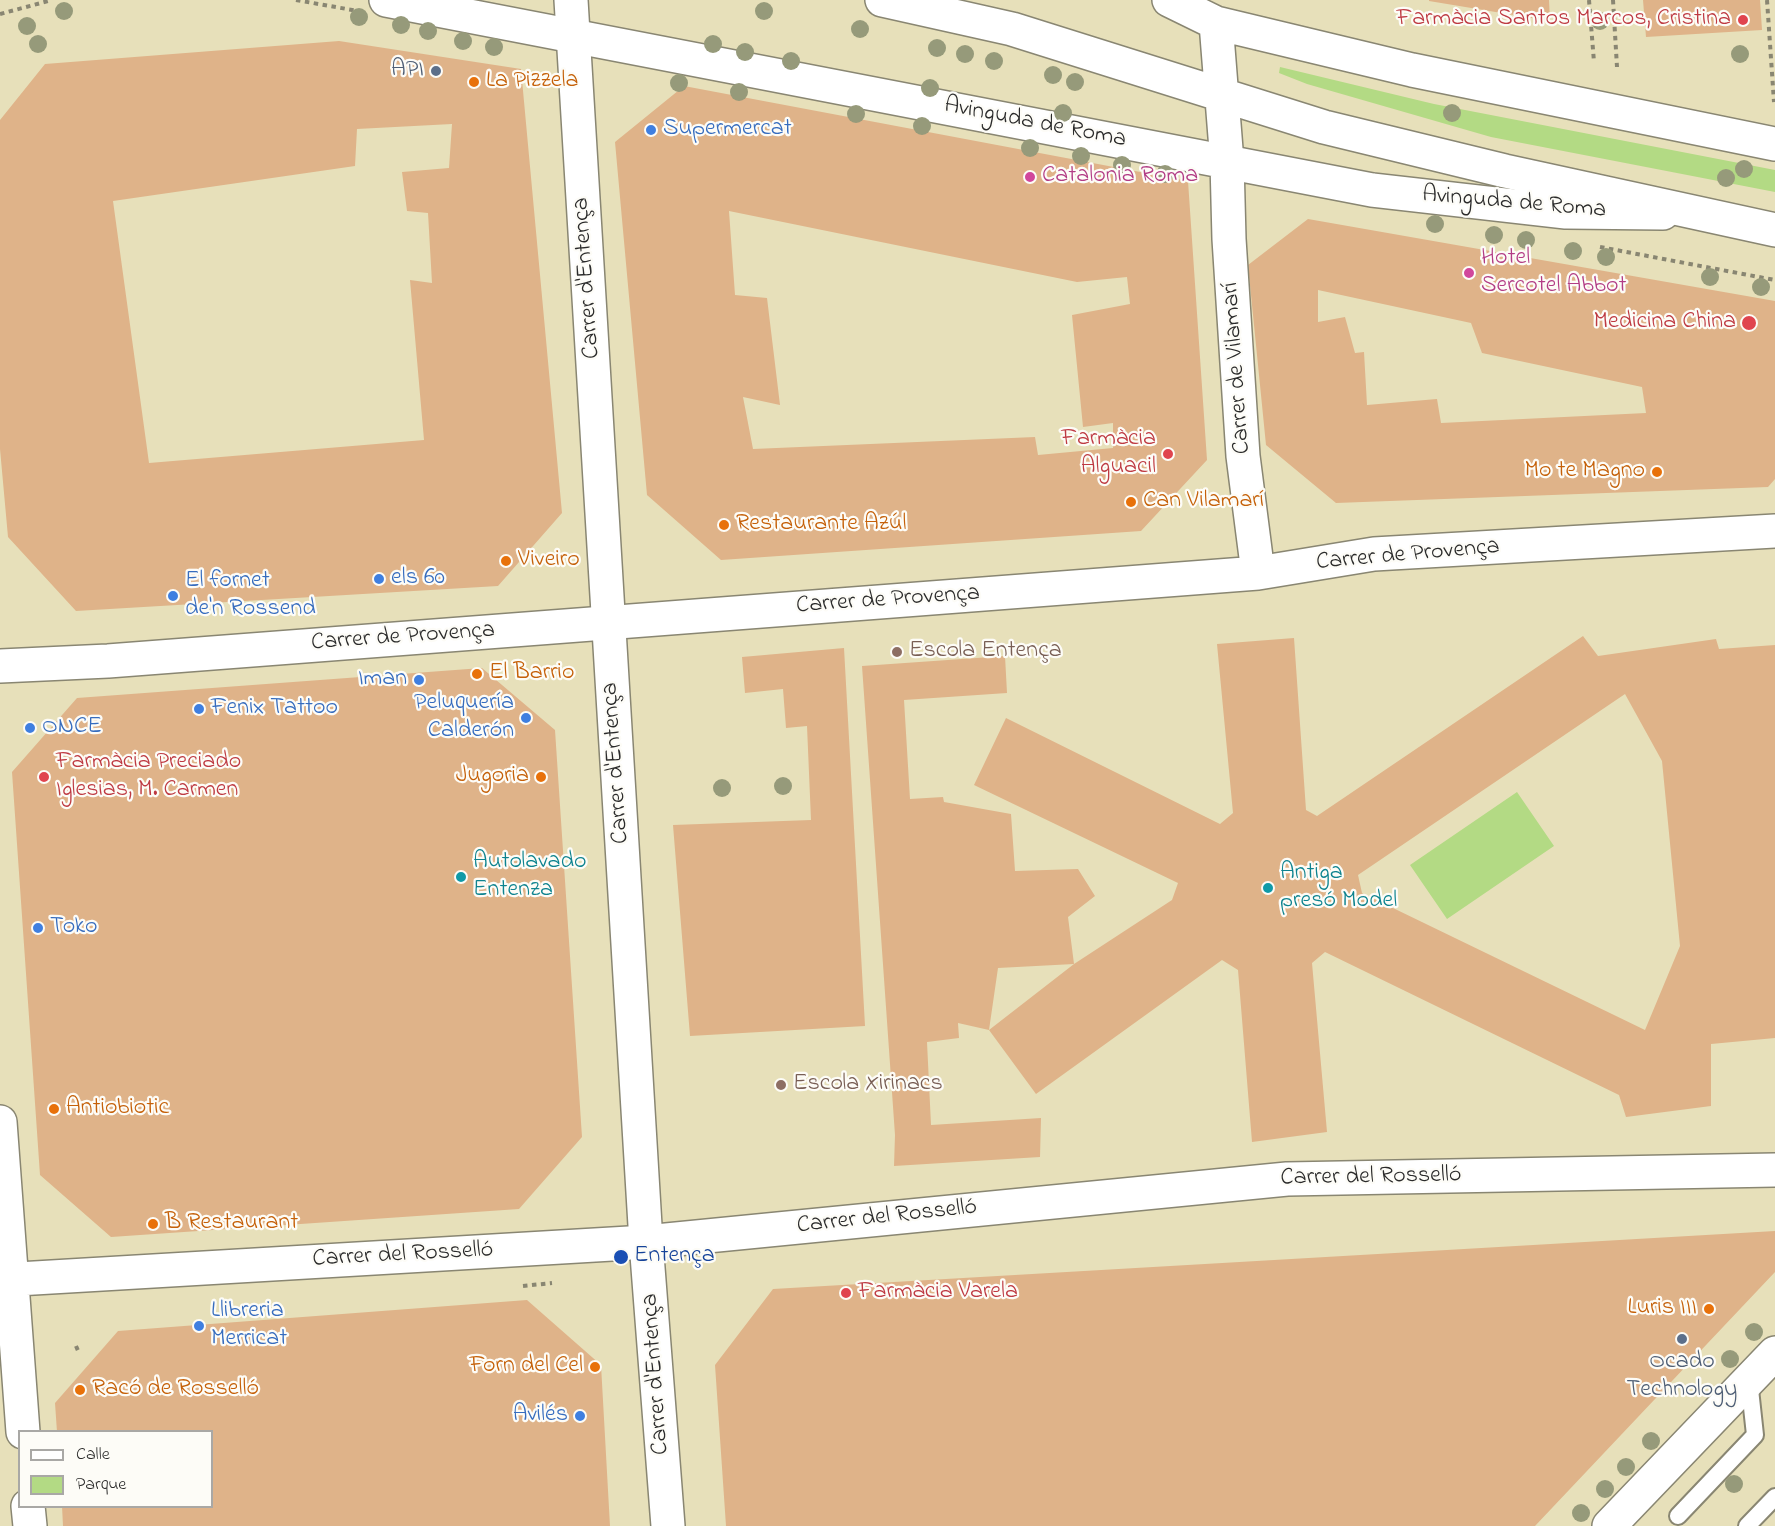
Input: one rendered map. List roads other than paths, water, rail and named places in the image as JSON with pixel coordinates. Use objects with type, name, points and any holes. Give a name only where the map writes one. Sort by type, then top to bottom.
[{"type":"street","name":"Avinguda de Roma","points":[[386,0],[1372,190],[1566,212],[1689,213]]},
{"type":"street","name":"Carrer d'Entença","points":[[571,0],[646,1242],[668,1526]]},
{"type":"street","name":"Avinguda de Roma","points":[[882,0],[1012,29],[1324,127],[1689,213],[1775,230]]},
{"type":"street","points":[[1169,0],[1215,11],[1412,70],[1775,144]]},
{"type":"street","name":"Carrer de Vilamarí","points":[[1215,11],[1227,162],[1229,239],[1243,456],[1258,573]]},
{"type":"street","name":"Carrer de Provença","points":[[0,666],[108,661],[1258,573],[1374,554],[1775,531]]},
{"type":"street","points":[[0,1122],[6,1280],[23,1430]]},
{"type":"street","name":"Carrer del Rosselló","points":[[6,1280],[646,1242],[1287,1179],[1775,1170]]},
{"type":"street","points":[[1609,1526],[1775,1353]]},
{"type":"street","points":[[28,1508],[30,1526]]},
{"type":"lane","points":[[1678,1516],[1755,1435],[1749,1380]]},
{"type":"lane","points":[[1747,1526],[1775,1497]]},
{"type":"place","name":"Farmàcia Santos Marcos, Cristina","points":[[1743,20]]},
{"type":"place","name":"API","points":[[436,71]]},
{"type":"place","name":"La Pizzela","points":[[474,82]]},
{"type":"place","name":"Supermercat","points":[[651,130]]},
{"type":"place","name":"Catalonia Roma","points":[[1030,177]]},
{"type":"place","name":"Hotel Sercotel Abbot","points":[[1469,273]]},
{"type":"place","name":"Medicina China","points":[[1749,323]]},
{"type":"place","name":"Farmàcia Alguacil","points":[[1168,454]]},
{"type":"place","name":"Mo te Magno","points":[[1657,472]]},
{"type":"place","name":"Can Vilamarí","points":[[1131,502]]},
{"type":"place","name":"Restaurante Azúl","points":[[724,525]]},
{"type":"place","name":"Viveiro","points":[[506,561]]},
{"type":"place","name":"els 60","points":[[379,579]]},
{"type":"place","name":"El fornet de'n Rossend","points":[[173,596]]},
{"type":"place","name":"Escola Entença","points":[[897,652]]},
{"type":"place","name":"El Barrio","points":[[477,674]]},
{"type":"place","name":"Iman","points":[[419,680]]},
{"type":"place","name":"Fenix Tattoo","points":[[199,709]]},
{"type":"place","name":"Peluquería Calderón","points":[[526,718]]},
{"type":"place","name":"ONCE","points":[[30,728]]},
{"type":"place","name":"Farmàcia Preciado Iglesias, M. Carmen","points":[[44,777]]},
{"type":"place","name":"Jugoria","points":[[541,777]]},
{"type":"place","name":"Autolavado Entenza","points":[[461,877]]},
{"type":"place","name":"Antiga presó Model","points":[[1268,888]]},
{"type":"place","name":"Toko","points":[[38,928]]},
{"type":"place","name":"Escola Xirinacs","points":[[781,1085]]},
{"type":"place","name":"Antiobiotic","points":[[54,1109]]},
{"type":"place","name":"B Restaurant","points":[[153,1224]]},
{"type":"place","name":"Entença","points":[[621,1257]]},
{"type":"place","name":"Farmàcia Varela","points":[[846,1293]]},
{"type":"place","name":"Luris III","points":[[1709,1309]]},
{"type":"place","name":"Llibreria Merricat","points":[[199,1326]]},
{"type":"place","name":"Ocado Technology","points":[[1682,1339]]},
{"type":"place","name":"Forn del Cel","points":[[595,1367]]},
{"type":"place","name":"Racó de Rosselló","points":[[80,1390]]},
{"type":"place","name":"Avilés","points":[[580,1416]]}]
